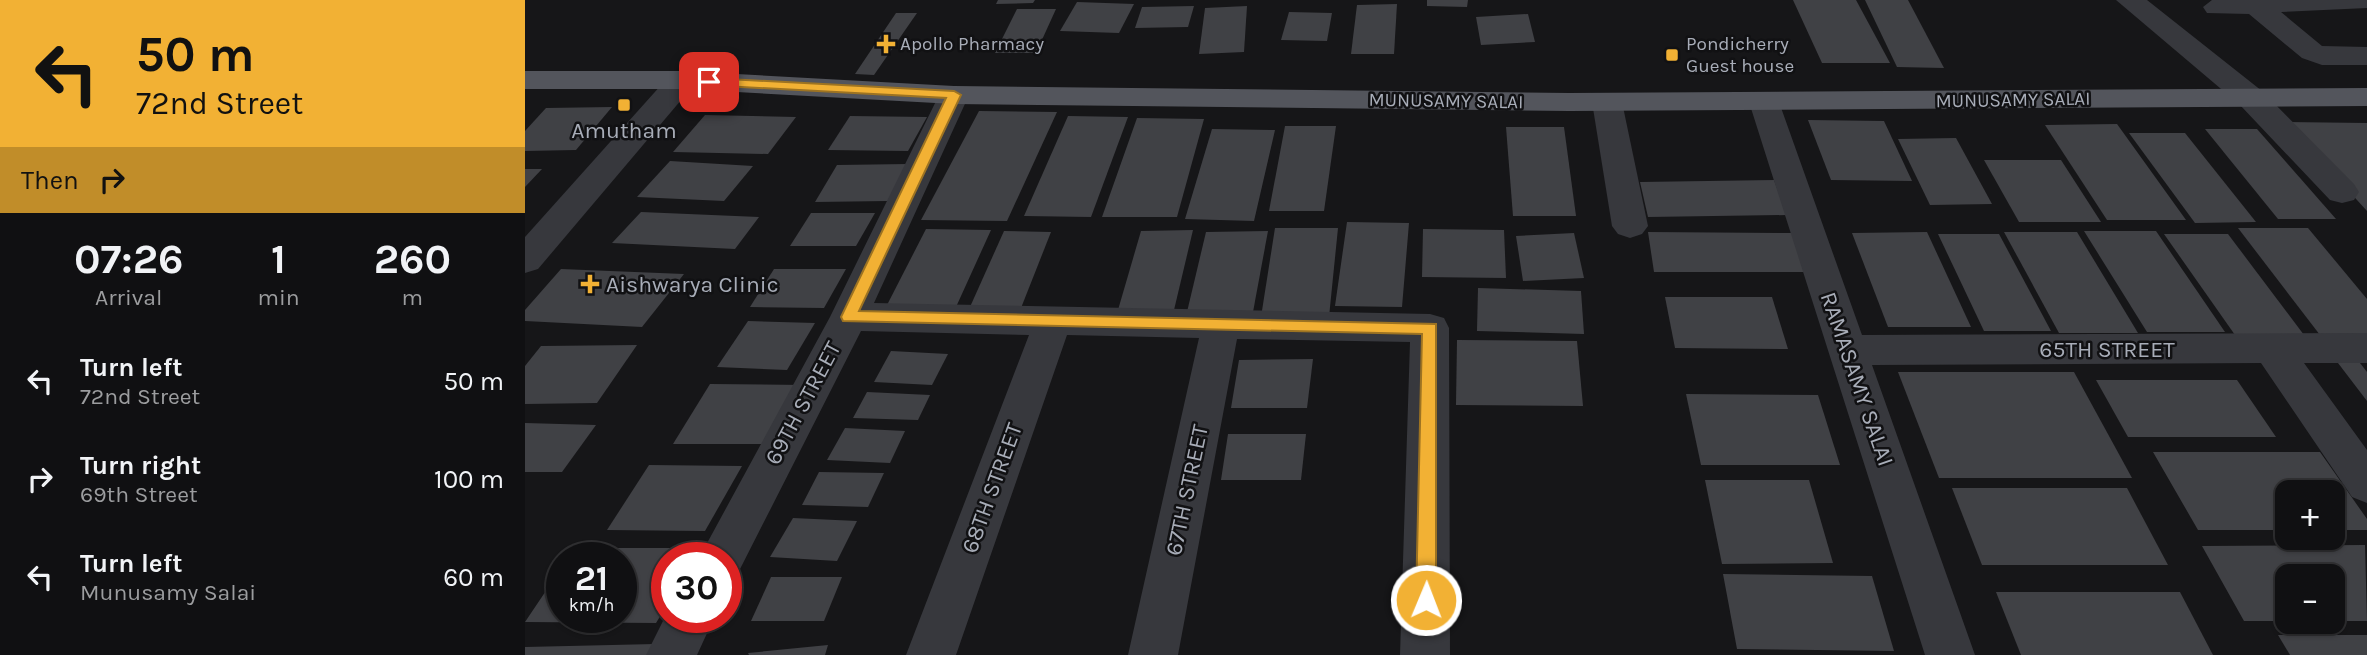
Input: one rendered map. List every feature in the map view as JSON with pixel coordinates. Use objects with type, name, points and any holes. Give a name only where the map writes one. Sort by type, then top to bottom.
[{"type":"main road","name":"MUNUSAMY SALAI","points":[[525,80],[682,80],[954,95],[1608,102],[2367,97]]},
{"type":"street","points":[[2130,0],[2251,98],[2342,192]]},
{"type":"street","points":[[2217,7],[2367,0]]},
{"type":"street","points":[[2256,6],[2312,52],[2322,56],[2367,56]]},
{"type":"street","points":[[525,260],[682,80]]},
{"type":"street","name":"69TH STREET","points":[[730,542],[849,317],[954,95]]},
{"type":"street","points":[[1608,102],[1630,226]]},
{"type":"street","name":"RAMASAMY SALAI","points":[[1764,102],[1950,655]]},
{"type":"street","points":[[849,317],[1430,328],[1425,655]]},
{"type":"street","name":"68TH STREET","points":[[931,655],[1053,321]]},
{"type":"street","name":"67TH STREET","points":[[1153,655],[1221,324]]},
{"type":"street","name":"65TH STREET","points":[[1847,350],[2367,348]]},
{"type":"street","points":[[2272,349],[2366,479]]},
{"type":"street","points":[[670,655],[682,633]]},
{"type":"building","points":[[998,0],[1035,0],[1033,3],[996,4]]},
{"type":"building","points":[[1427,0],[1468,0],[1467,7],[1427,6]]},
{"type":"building","points":[[1793,0],[1856,0],[1890,63],[1822,63]]},
{"type":"building","points":[[1865,0],[1908,0],[1944,68],[1897,67]]},
{"type":"building","points":[[1077,2],[1134,4],[1119,33],[1060,31]]},
{"type":"building","points":[[1397,4],[1394,54],[1351,54],[1357,5]]},
{"type":"building","points":[[1194,6],[1188,27],[1135,28],[1142,7]]},
{"type":"building","points":[[1247,6],[1244,52],[1199,54],[1205,8]]},
{"type":"building","points":[[1017,9],[1056,9],[1036,53],[995,53]]},
{"type":"building","points":[[1289,12],[1332,13],[1327,41],[1281,40]]},
{"type":"building","name":"Apollo Pharmacy","points":[[896,13],[917,13],[874,75],[855,74]]},
{"type":"building","points":[[1528,14],[1535,42],[1481,45],[1476,17]]},
{"type":"building","points":[[612,107],[576,150],[525,151],[525,131],[546,108]]},
{"type":"building","points":[[979,111],[1057,112],[1007,221],[921,220]]},
{"type":"building","points":[[705,115],[796,117],[768,154],[673,152]]},
{"type":"building","points":[[850,116],[927,117],[908,151],[828,150]]},
{"type":"building","points":[[1068,116],[1128,117],[1091,217],[1024,216]]},
{"type":"building","points":[[1137,118],[1204,119],[1177,217],[1102,217]]},
{"type":"building","points":[[1808,120],[1884,121],[1912,181],[1831,180]]},
{"type":"building","points":[[2286,122],[2367,123],[2367,211]]},
{"type":"building","points":[[2117,124],[2186,220],[2107,220],[2045,125]]},
{"type":"building","points":[[1285,126],[1336,126],[1324,211],[1269,211]]},
{"type":"building","points":[[1506,127],[1564,127],[1576,216],[1513,216]]},
{"type":"building","points":[[1212,129],[1275,130],[1254,221],[1185,219]]},
{"type":"building","points":[[2205,129],[2257,129],[2336,219],[2278,219]]},
{"type":"building","points":[[2129,133],[2185,133],[2256,222],[2195,223]]},
{"type":"building","points":[[1956,138],[1992,204],[1930,205],[1898,139]]},
{"type":"building","points":[[1984,160],[2061,160],[2101,222],[2019,222]]},
{"type":"building","points":[[670,161],[753,166],[724,201],[637,197]]},
{"type":"building","points":[[908,164],[888,201],[815,202],[837,165]]},
{"type":"building","points":[[525,169],[542,169],[525,187]]},
{"type":"building","points":[[1774,180],[1787,215],[1648,217],[1640,182]]},
{"type":"building","points":[[641,212],[759,217],[735,249],[612,243]]},
{"type":"building","points":[[811,213],[875,213],[856,246],[790,246]]},
{"type":"building","points":[[1347,222],[1409,223],[1402,307],[1335,306]]},
{"type":"building","points":[[1275,228],[1338,228],[1329,317],[1261,317]]},
{"type":"building","points":[[2238,228],[2308,228],[2367,299],[2367,335],[2320,335]]},
{"type":"building","points":[[926,229],[991,230],[956,307],[886,307]]},
{"type":"building","points":[[1423,229],[1504,230],[1506,278],[1422,277]]},
{"type":"building","points":[[1193,230],[1174,310],[1118,310],[1141,231]]},
{"type":"building","points":[[1004,231],[1051,232],[1021,308],[970,307]]},
{"type":"building","points":[[1268,231],[1253,312],[1187,312],[1206,232]]},
{"type":"building","points":[[2084,231],[2156,231],[2225,332],[2147,332]]},
{"type":"building","points":[[1648,232],[1796,233],[1808,272],[1654,272]]},
{"type":"building","points":[[1927,232],[1971,327],[1888,327],[1852,233]]},
{"type":"building","points":[[2004,232],[2077,232],[2138,333],[2059,333]]},
{"type":"building","points":[[1574,233],[1584,278],[1523,281],[1516,236]]},
{"type":"building","points":[[1938,234],[1999,234],[2051,331],[1984,331]]},
{"type":"building","points":[[2164,234],[2228,234],[2304,335],[2235,335]]},
{"type":"building","points":[[561,269],[684,274],[642,327],[525,321],[525,310]]},
{"type":"building","points":[[774,269],[846,269],[824,308],[750,307]]},
{"type":"building","points":[[1478,288],[1581,291],[1584,334],[1477,331]]},
{"type":"building","points":[[1665,297],[1772,297],[1788,349],[1675,348]]},
{"type":"building","points":[[748,321],[815,323],[787,370],[717,367]]},
{"type":"building","points":[[1457,340],[1577,341],[1583,406],[1456,405]]},
{"type":"building","points":[[637,345],[597,403],[525,404],[525,366],[541,346]]},
{"type":"building","points":[[891,351],[948,354],[932,385],[874,382]]},
{"type":"building","points":[[1313,359],[1307,408],[1231,408],[1239,360]]},
{"type":"building","points":[[2338,363],[2360,363],[2367,372],[2367,401]]},
{"type":"building","points":[[1898,372],[2074,372],[2132,478],[1939,478]]},
{"type":"building","points":[[2096,380],[2237,380],[2276,437],[2128,437]]},
{"type":"building","points":[[710,384],[804,385],[771,444],[673,444]]},
{"type":"building","points":[[867,392],[930,395],[918,420],[853,418]]},
{"type":"building","points":[[1686,394],[1818,395],[1840,465],[1701,465]]},
{"type":"building","points":[[525,423],[596,425],[562,472],[525,472]]},
{"type":"building","points":[[845,428],[905,431],[890,463],[827,460]]},
{"type":"building","points":[[1228,434],[1306,434],[1301,480],[1221,480]]},
{"type":"building","points":[[2153,452],[2320,452],[2340,480],[2275,480],[2275,530],[2198,530]]},
{"type":"building","points":[[649,465],[742,466],[705,531],[607,530]]},
{"type":"building","points":[[819,472],[884,473],[868,507],[802,505]]},
{"type":"building","points":[[1705,480],[1809,480],[1833,563],[1722,564]]},
{"type":"building","points":[[1952,488],[2127,488],[2168,565],[1982,565]]},
{"type":"building","points":[[2345,488],[2367,519],[2367,530],[2345,530]]},
{"type":"building","points":[[793,518],[857,521],[837,561],[770,557]]},
{"type":"building","points":[[2345,545],[2365,545],[2367,621],[2345,621],[2345,564],[2275,564],[2275,621],[2244,621],[2202,546],[2275,546],[2275,550],[2345,550]]},
{"type":"building","points":[[637,548],[651,548],[651,623],[637,623]]},
{"type":"building","points":[[1723,574],[1872,576],[1894,651],[1737,649]]},
{"type":"building","points":[[771,577],[842,577],[824,621],[751,621]]},
{"type":"building","points":[[546,591],[546,622],[525,622]]},
{"type":"building","points":[[1996,592],[2180,592],[2213,655],[2021,655]]},
{"type":"building","points":[[2278,635],[2367,635],[2367,655],[2290,655]]},
{"type":"building","points":[[655,644],[649,655],[525,655],[525,647]]},
{"type":"building","points":[[828,645],[825,655],[748,653]]},
{"type":"place","name":"Apollo Pharmacy","points":[[886,44]]},
{"type":"place","name":"Pondicherry Guest house","points":[[1672,55]]},
{"type":"place","name":"Amutham","points":[[624,105]]},
{"type":"place","name":"Aishwarya Clinic","points":[[590,284]]},
{"type":"route","points":[[709,82],[954,95],[849,317],[1430,328],[1426,600]]}]
